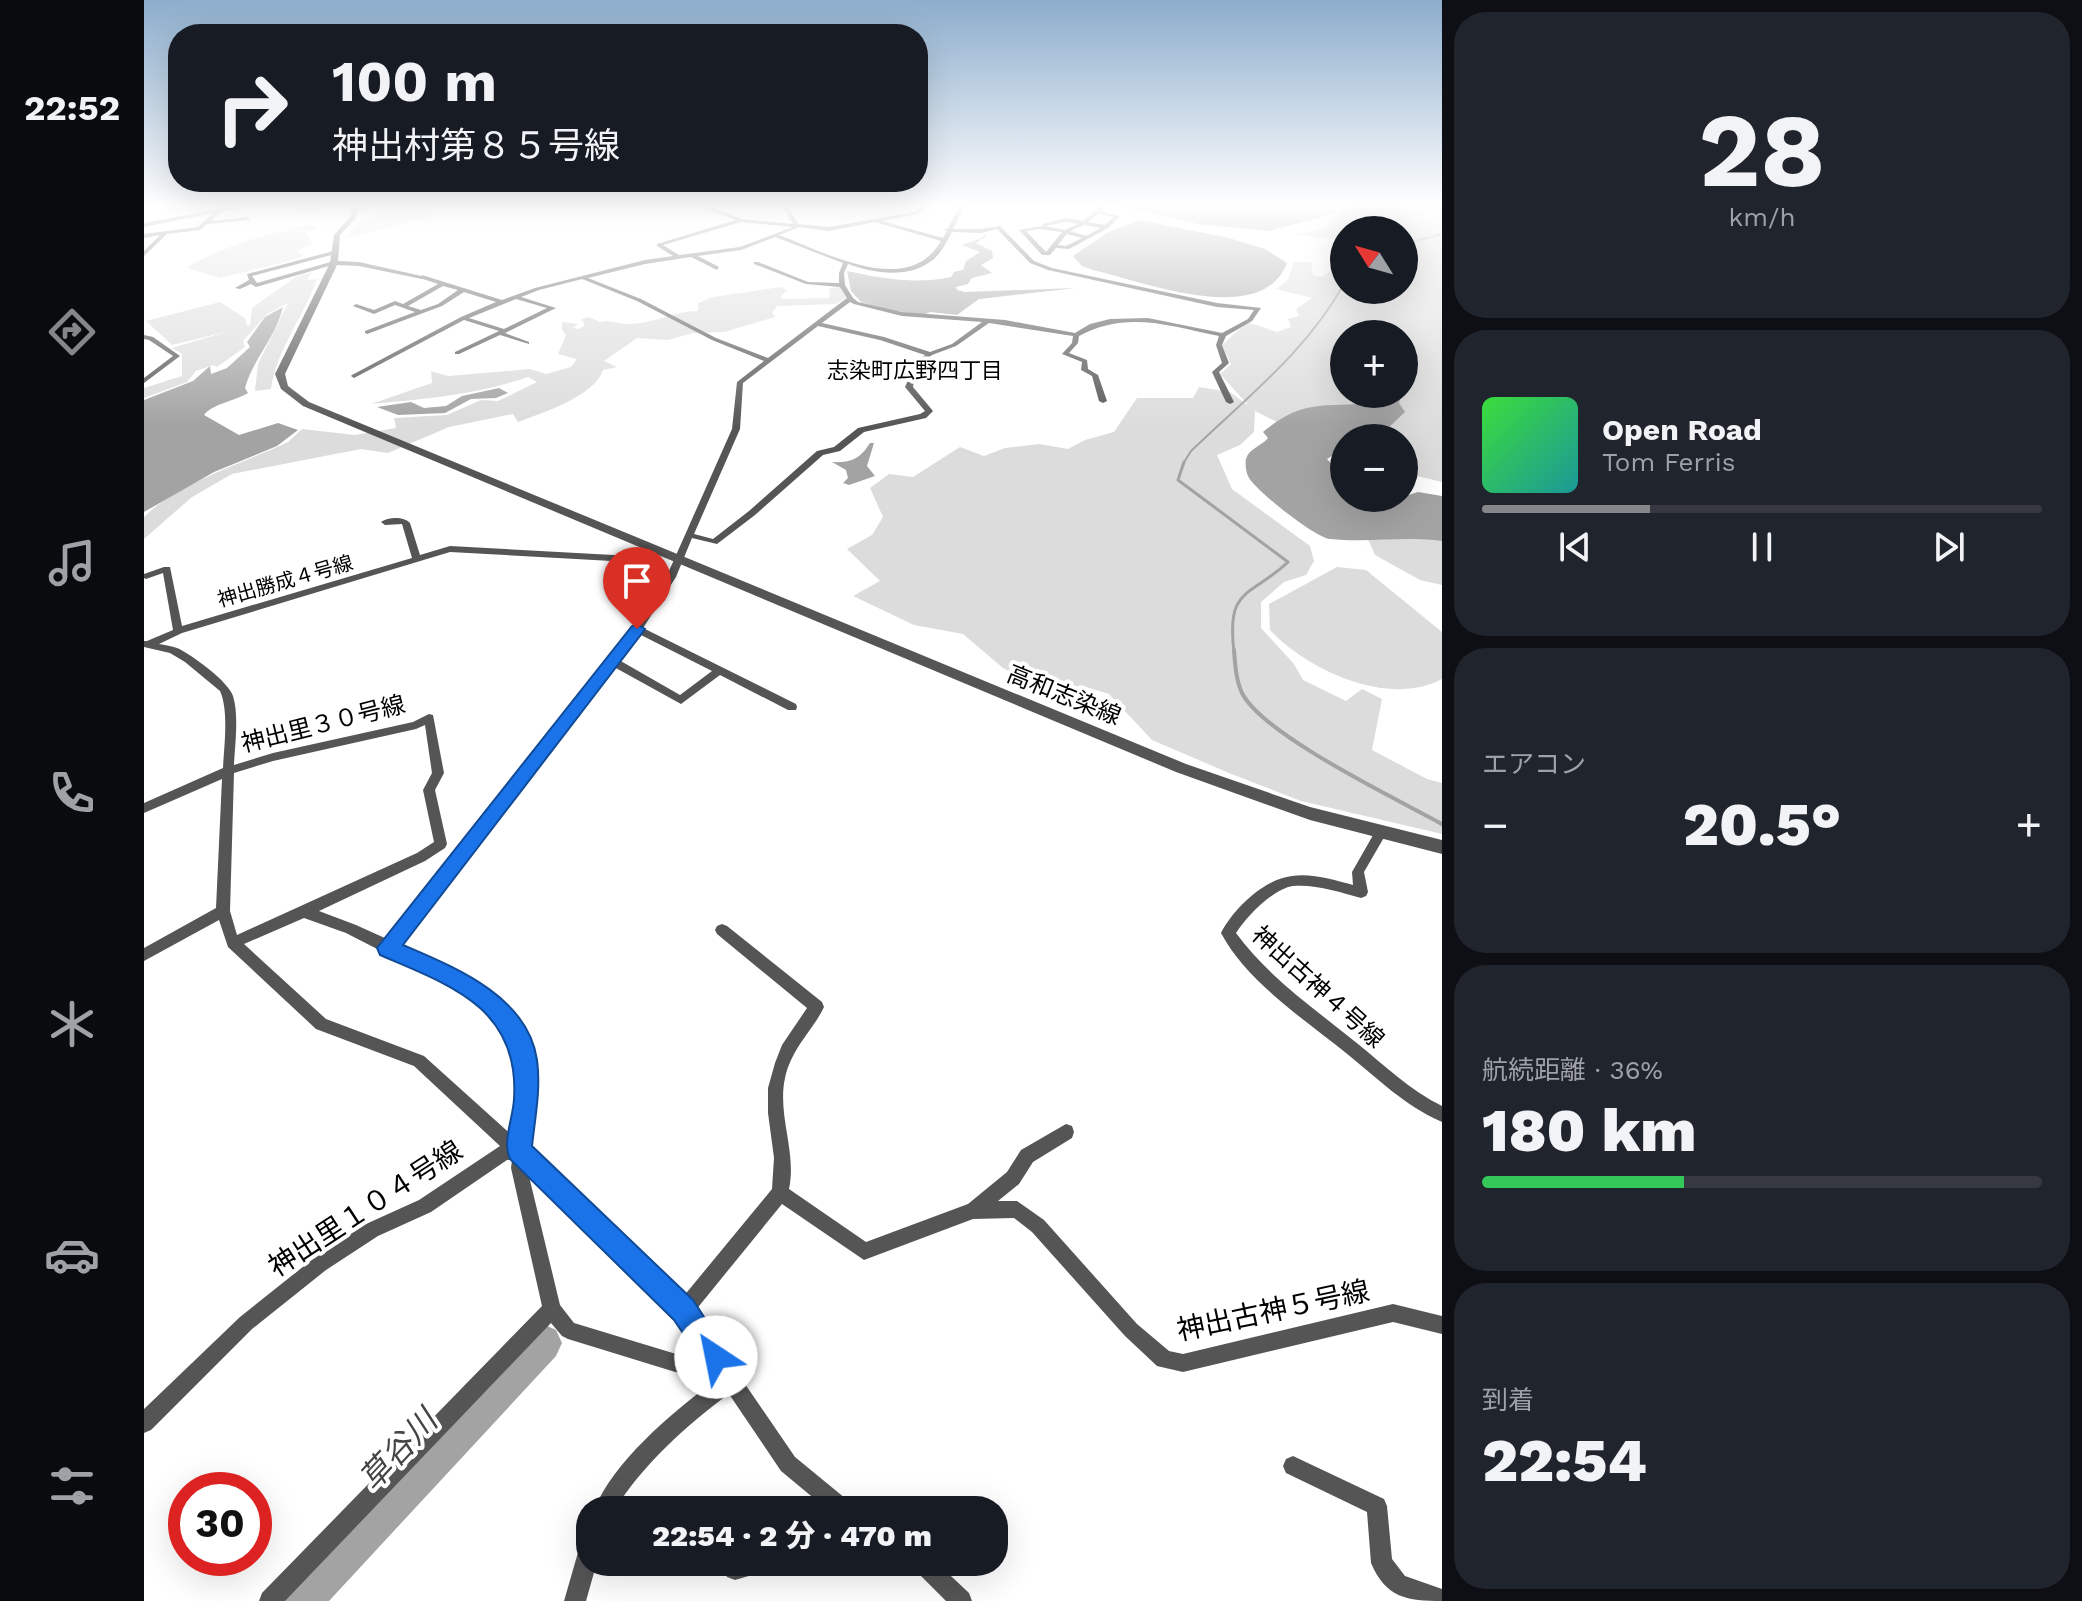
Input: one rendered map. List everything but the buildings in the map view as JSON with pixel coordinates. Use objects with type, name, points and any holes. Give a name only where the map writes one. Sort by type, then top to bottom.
[{"type":"street","points":[[250,278],[256,285],[278,278]]},
{"type":"street","name":"高和志染線","points":[[326,278],[280,374],[284,387],[306,404],[678,560],[1262,798],[1380,834],[1442,847]]},
{"type":"street","points":[[424,278],[501,302]]},
{"type":"street","points":[[354,376],[463,318],[501,302],[544,287],[590,278]]},
{"type":"street","points":[[789,278],[815,286],[842,285]]},
{"type":"street","points":[[840,278],[850,299],[902,314],[1005,322],[1076,335]]},
{"type":"street","points":[[1090,278],[1217,305],[1258,308],[1250,320],[1223,335],[1219,345],[1226,363],[1215,372],[1230,402]]},
{"type":"street","points":[[585,279],[639,300],[714,339],[767,360]]},
{"type":"street","points":[[238,288],[252,281]]},
{"type":"street","points":[[405,305],[442,284]]},
{"type":"street","points":[[367,332],[421,312],[463,290]]},
{"type":"street","points":[[457,353],[553,308],[515,297]]},
{"type":"street","points":[[388,948],[637,629],[671,577],[736,429],[740,382],[850,299]]},
{"type":"street","points":[[356,306],[374,312],[395,303],[421,312]]},
{"type":"street","points":[[463,318],[527,343]]},
{"type":"street","points":[[1103,401],[1095,375],[1084,370],[1085,361],[1065,354],[1071,349],[1076,335],[1093,323],[1111,319],[1158,322],[1223,335]]},
{"type":"street","points":[[690,535],[714,542],[820,453],[837,449],[861,430],[923,416],[929,411],[909,387],[911,379],[922,370],[919,363],[986,322]]},
{"type":"street","points":[[816,324],[882,338],[930,354]]},
{"type":"street","points":[[144,337],[151,338],[177,356],[144,381]]},
{"type":"street","points":[[385,522],[406,523],[417,560]]},
{"type":"street","name":"神出勝成４号線","points":[[147,644],[178,631],[450,549],[650,560],[671,577]]},
{"type":"street","points":[[146,576],[167,569],[178,631]]},
{"type":"street","points":[[637,629],[717,672],[792,707]]},
{"type":"street","points":[[147,644],[173,650],[224,689],[228,697],[230,728],[223,911],[233,943],[321,1024],[419,1061],[519,1151],[684,1310],[788,1464],[827,1496]]},
{"type":"street","points":[[612,661],[681,700],[717,672]]},
{"type":"street","name":"神出里３０号線","points":[[144,808],[228,771],[273,757],[416,725],[429,718],[438,773],[429,790],[441,844],[421,857],[304,912]]},
{"type":"street","name":"神出古神４号線","points":[[1380,834],[1358,872],[1361,892],[1291,881],[1253,903],[1232,922],[1228,933],[1238,949],[1320,1022],[1412,1098],[1442,1114]]},
{"type":"street","points":[[144,955],[223,911]]},
{"type":"street","points":[[233,943],[304,912],[351,929],[458,979],[488,1001],[516,1036],[525,1058],[526,1099],[519,1168],[552,1309],[568,1330],[732,1380]]},
{"type":"street","points":[[684,1310],[780,1193],[786,1174],[775,1102],[776,1081],[786,1055],[817,1007],[722,930]]},
{"type":"street","points":[[973,1211],[1013,1178],[1027,1156],[1066,1132]]},
{"type":"street","name":"神出里１０４号線","points":[[144,1423],[246,1323],[320,1264],[372,1230],[425,1206],[504,1152],[519,1151]]},
{"type":"street","name":"神出古神５号線","points":[[780,1193],[864,1251],[973,1211],[1017,1209],[1038,1226],[1131,1330],[1164,1359],[1183,1363],[1393,1313],[1442,1325]]},
{"type":"street","points":[[270,1601],[552,1309]]},
{"type":"street","points":[[613,1496],[624,1479],[713,1393],[732,1380]]},
{"type":"street","points":[[1293,1466],[1377,1506],[1382,1563],[1398,1584],[1442,1600]]},
{"type":"street","points":[[575,1601],[582,1576]]},
{"type":"street","points":[[935,1576],[961,1601]]},
{"type":"shaded area","points":[[295,278],[317,279],[278,361],[271,389],[255,391],[258,364],[288,303],[267,314],[243,341],[245,347],[217,367],[213,365],[196,371],[187,382],[144,398],[144,388],[182,376],[182,354],[172,348],[229,331],[172,345],[146,321],[220,302],[246,319],[247,326],[250,325],[252,308]]},
{"type":"shaded area","points":[[848,278],[973,278],[968,284],[956,287],[965,292],[1076,288],[979,299],[957,315],[930,312],[923,315],[861,302],[851,291]]},
{"type":"shaded area","points":[[1121,278],[1277,278],[1273,283],[1253,293],[1227,297],[1199,295]]},
{"type":"shaded area","points":[[1289,278],[1330,278],[1330,304],[1418,304],[1418,278],[1442,278],[1442,482],[1418,476],[1418,424],[1330,424],[1330,448],[1255,411],[1254,432],[1240,445],[1217,455],[1232,489],[1310,546],[1314,561],[1306,575],[1284,582],[1261,602],[1261,628],[1294,664],[1303,680],[1346,701],[1362,689],[1382,699],[1372,750],[1427,779],[1442,783],[1442,834],[1301,801],[1229,773],[1152,740],[1109,694],[1080,685],[1063,699],[1003,668],[963,634],[914,625],[853,596],[880,581],[847,549],[872,535],[883,517],[870,488],[889,474],[913,477],[960,447],[984,456],[1005,448],[1039,444],[1068,449],[1085,440],[1114,432],[1137,398],[1193,398],[1199,387],[1230,392],[1249,406],[1220,374],[1231,364],[1222,345],[1247,322],[1277,332],[1291,327],[1288,319],[1299,316],[1296,309],[1312,298],[1276,289]]},
{"type":"shaded area","points":[[780,287],[787,290],[780,297],[784,299],[829,298],[830,288],[841,287],[847,297],[835,304],[777,306],[772,313],[775,317],[724,332],[693,333],[668,340],[637,338],[604,361],[617,367],[603,370],[590,388],[579,396],[518,422],[513,414],[449,427],[388,453],[361,449],[232,474],[192,497],[144,539],[144,517],[175,493],[288,442],[302,429],[355,435],[396,428],[394,418],[447,415],[481,400],[498,401],[537,382],[528,377],[470,392],[371,404],[432,383],[431,371],[448,376],[530,369],[546,374],[571,367],[577,359],[558,354],[566,335],[562,322],[578,324],[573,328],[579,329],[585,325],[581,319],[589,317],[600,322],[644,322],[698,311],[698,303],[713,297]]},
{"type":"shaded area","points":[[283,307],[253,367],[245,388],[248,393],[212,408],[204,415],[239,435],[278,423],[298,430],[277,446],[214,472],[144,512],[144,400],[193,381],[210,366],[211,374],[227,368],[250,347],[247,342],[265,317]]},
{"type":"shaded area","points":[[499,388],[508,393],[496,398],[471,399],[445,413],[398,415],[377,407],[411,402],[424,408],[446,406],[462,396]]},
{"type":"shaded area","points":[[1330,405],[1330,408],[1402,408],[1405,412],[1392,424],[1330,424],[1330,457],[1327,459],[1330,462],[1330,512],[1418,512],[1418,492],[1442,496],[1442,541],[1323,537],[1273,502],[1253,483],[1248,476],[1246,463],[1248,455],[1268,438],[1263,432],[1287,415]]},
{"type":"shaded area","points":[[870,443],[874,443],[867,466],[875,476],[849,485],[843,483],[848,478],[846,470],[832,462],[854,459]]},
{"type":"shaded area","points":[[1364,530],[1442,534],[1442,585],[1420,580],[1375,555]]},
{"type":"shaded area","points":[[1337,567],[1366,570],[1442,632],[1442,679],[1421,687],[1374,687],[1327,671],[1305,659],[1270,630],[1269,604]]},
{"type":"waterway","points":[[1184,463],[1191,451],[1293,353],[1332,304]]},
{"type":"waterway","points":[[1184,463],[1178,480],[1288,562],[1252,589],[1238,604],[1232,631],[1234,652]]},
{"type":"waterway","points":[[1234,650],[1242,693],[1255,710],[1276,728],[1364,783],[1442,824]]},
{"type":"waterway","name":"草谷川","points":[[300,1601],[543,1343]]},
{"type":"district","name":"志染町広野四丁目","points":[[915,370]]},
{"type":"route","points":[[637,629],[482,832],[388,948],[458,979],[488,1001],[502,1018],[516,1036],[525,1058],[526,1099],[519,1151],[684,1310],[716,1357]]}]
